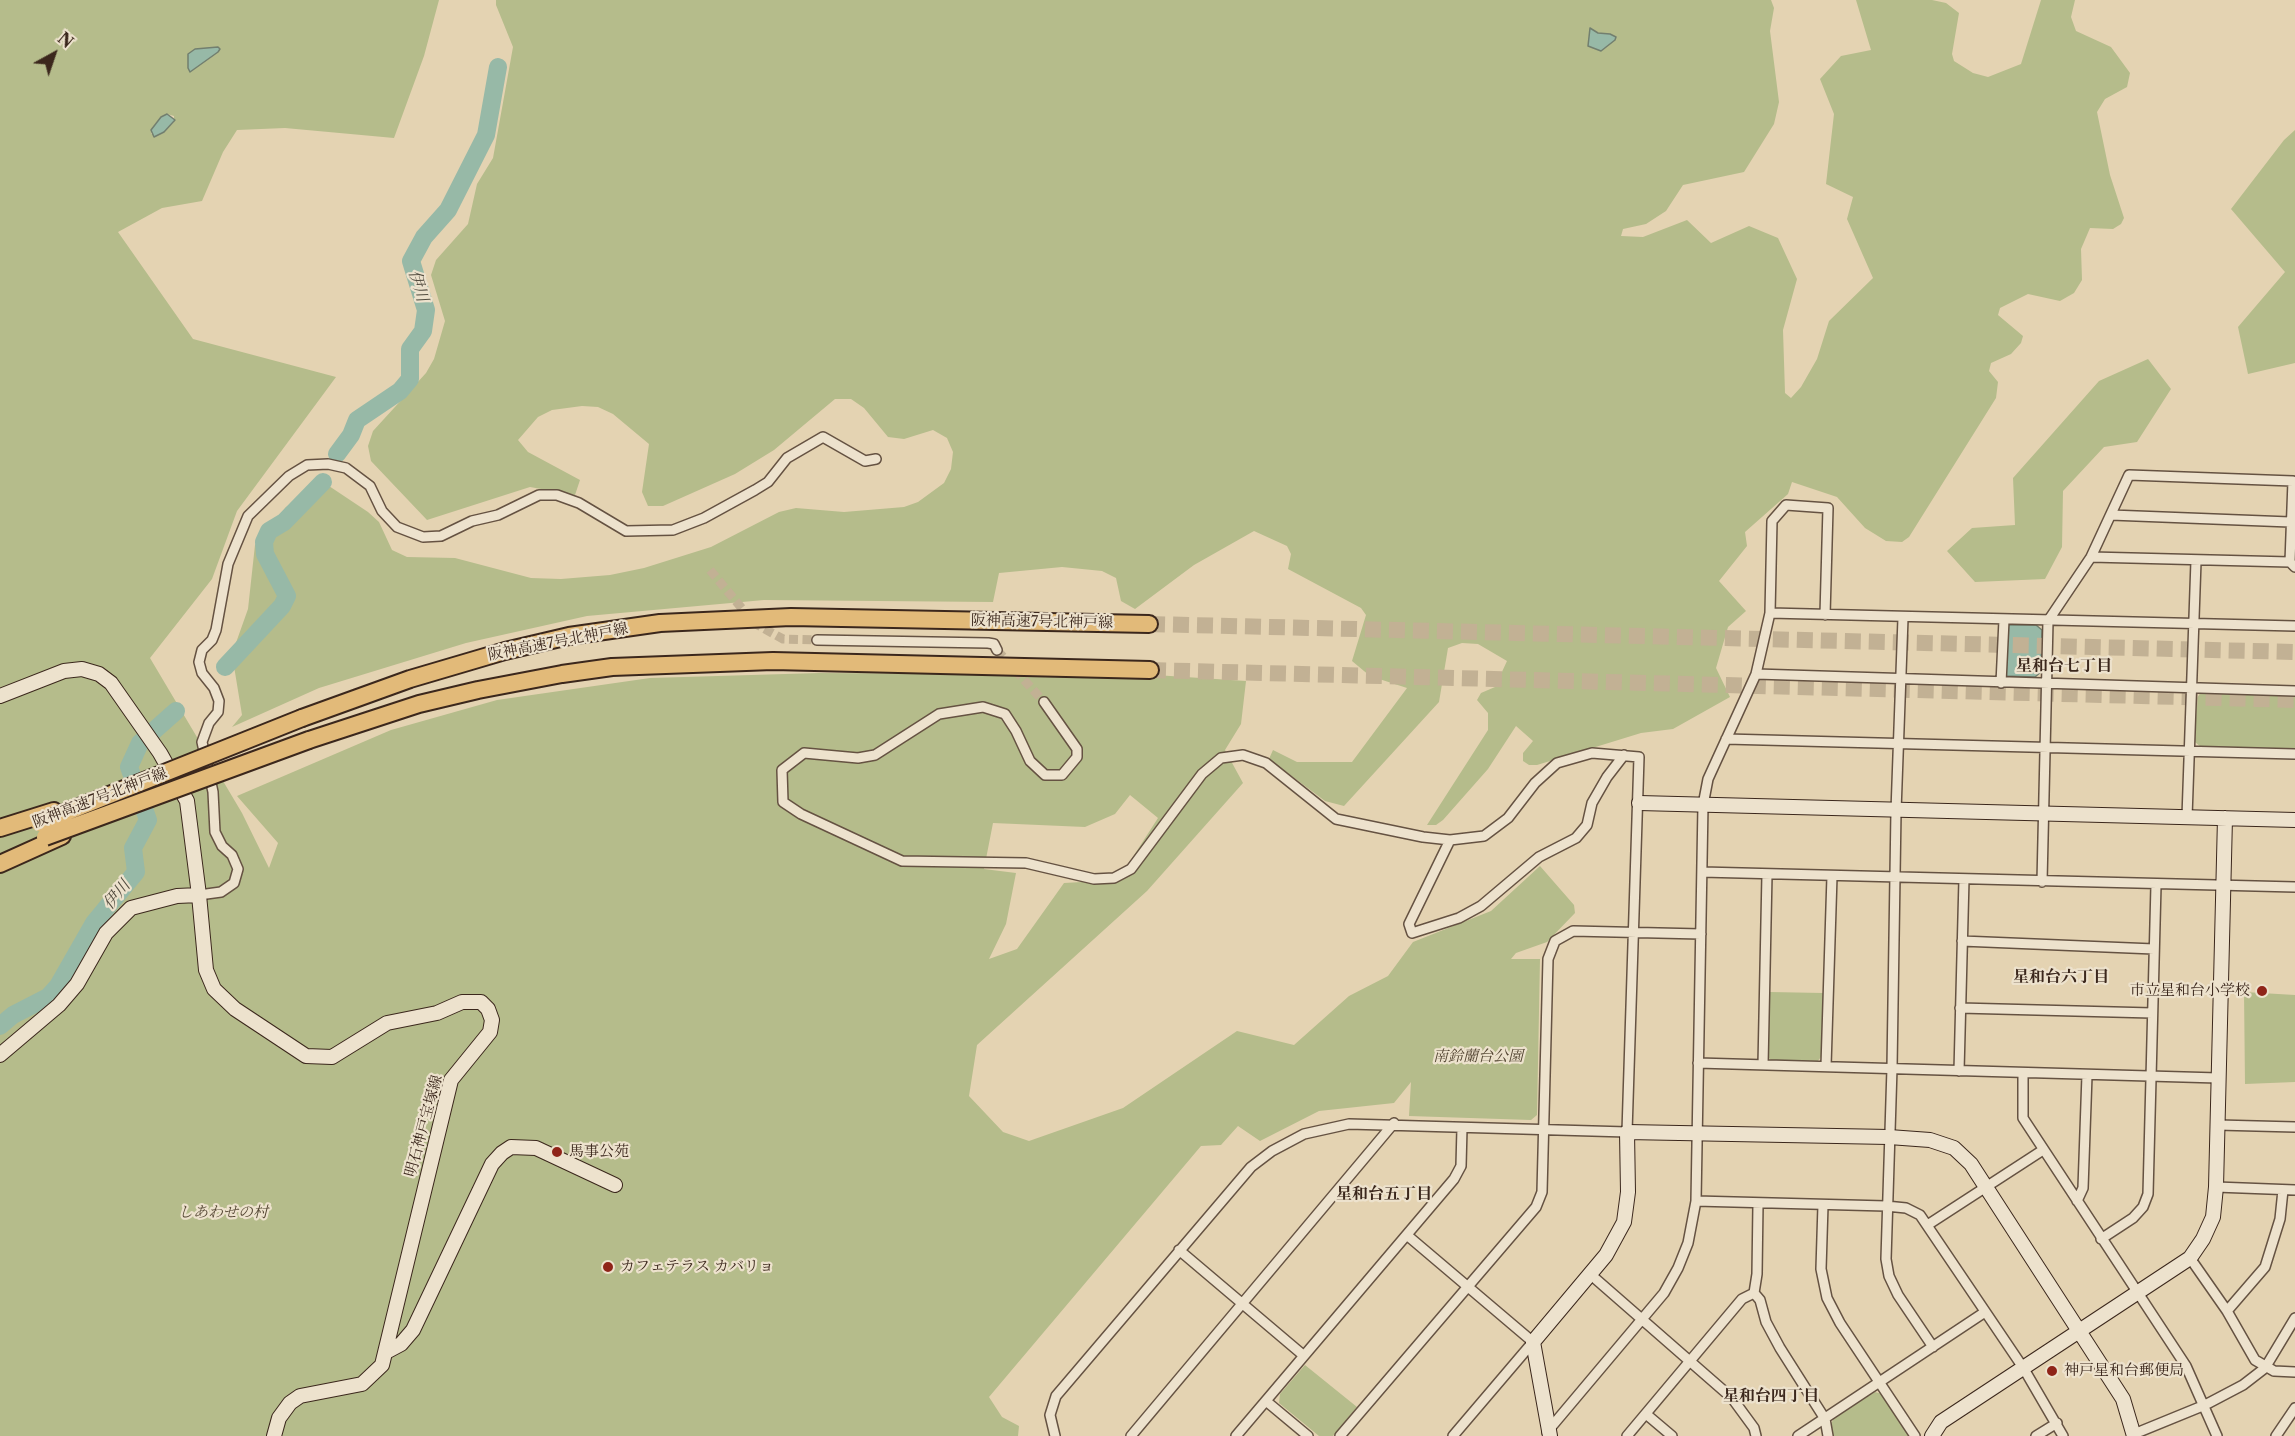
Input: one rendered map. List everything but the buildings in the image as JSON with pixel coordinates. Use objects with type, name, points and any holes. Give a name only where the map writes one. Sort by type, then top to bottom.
[{"type":"highway","name":"阪神高速7号北神戸線","points":[[0,853],[42,830],[153,778],[302,718],[410,679],[505,651],[569,636],[660,624],[791,617],[1149,624]]},
{"type":"highway","name":"阪神高速7号北神戸線","points":[[0,837],[42,830],[118,811],[309,740],[419,704],[536,678],[612,667],[762,661],[1150,670]]},
{"type":"highway","points":[[0,828],[42,830]]},
{"type":"highway","points":[[0,864],[42,830]]},
{"type":"street","points":[[0,1055],[59,1005],[77,984],[106,933],[131,908],[177,896],[220,892],[234,883],[238,869],[232,855],[222,846],[213,825],[213,792],[201,742],[209,723],[218,712],[219,701],[214,688],[202,673],[199,662],[202,650],[212,640],[216,630],[228,564],[248,516],[289,476],[307,465],[328,464],[346,468],[370,486],[382,511],[398,527],[423,537],[441,536],[472,521],[498,515],[539,495],[557,495],[579,503],[626,531],[673,530],[704,518],[768,482],[787,458],[823,436],[865,460],[876,459]]},
{"type":"street","points":[[2042,882],[2048,621],[2091,557],[2130,475],[2293,480],[2290,522],[2292,565],[2091,557]]},
{"type":"street","points":[[1548,1434],[1664,1293],[1678,1268],[1688,1243],[1696,1201],[1703,806],[1708,779],[1756,674],[1770,613],[1772,521],[1786,505],[1828,508],[1825,615]]},
{"type":"street","points":[[2111,515],[2290,522]]},
{"type":"street","points":[[2187,818],[2196,561]]},
{"type":"street","points":[[1770,613],[2295,626]]},
{"type":"street","points":[[1903,618],[1896,810],[1886,1258],[1889,1276],[1898,1295],[1933,1347]]},
{"type":"street","points":[[2001,683],[2004,620]]},
{"type":"street","points":[[817,640],[988,643],[997,650]]},
{"type":"street","name":"明石神戸宝塚線","points":[[0,696],[64,671],[82,669],[99,674],[111,683],[160,753],[187,801],[206,970],[214,989],[235,1009],[306,1056],[332,1057],[387,1023],[437,1013],[462,1002],[481,1002],[488,1009],[492,1020],[490,1032],[451,1080],[382,1365],[362,1384],[300,1396],[290,1403],[279,1418],[274,1436]]},
{"type":"street","points":[[1756,674],[2047,685],[2295,691]]},
{"type":"street","points":[[1044,702],[1077,749],[1077,756],[1062,775],[1045,775],[1030,761],[1016,730],[1005,714],[983,706],[939,714],[875,755],[858,758],[804,753],[782,770],[783,802],[801,814],[902,861],[1026,863],[1094,879],[1114,878],[1131,869],[1202,774],[1221,758],[1244,755],[1266,764],[1336,819],[1422,837],[1450,840],[1484,836],[1508,818],[1534,783],[1557,763],[1592,753],[1639,757],[1640,803],[1632,932],[1627,1131],[1628,1192],[1624,1222],[1606,1255],[1453,1436]]},
{"type":"street","points":[[1726,739],[2295,754]]},
{"type":"street","points":[[1450,840],[1409,924],[1412,933],[1459,918],[1481,906],[1539,857],[1575,838],[1587,825],[1592,803],[1624,754]]},
{"type":"street","points":[[1640,803],[2295,820]]},
{"type":"street","points":[[1932,1436],[1941,1422],[2080,1333],[2190,1258],[2203,1239],[2213,1216],[2217,1187],[2225,818]]},
{"type":"street","points":[[1702,872],[2295,887]]},
{"type":"street","points":[[1763,1065],[1767,874]]},
{"type":"street","points":[[1826,1066],[1832,876]]},
{"type":"street","points":[[1959,1071],[1964,879]]},
{"type":"street","points":[[2101,1239],[2133,1218],[2143,1207],[2148,1194],[2156,885]]},
{"type":"street","points":[[1340,1436],[1536,1207],[1542,1192],[1548,959],[1555,941],[1573,931],[1701,934]]},
{"type":"street","points":[[1962,941],[2154,949]]},
{"type":"street","points":[[1960,1008],[2152,1013]]},
{"type":"street","points":[[1698,1063],[2218,1078]]},
{"type":"street","points":[[2024,1074],[2023,1118],[2186,1366],[2217,1436]]},
{"type":"street","points":[[2077,1201],[2083,1188],[2087,1075]]},
{"type":"street","points":[[1131,1436],[1394,1123]]},
{"type":"street","points":[[1055,1436],[1050,1415],[1056,1396],[1251,1167],[1272,1151],[1304,1134],[1349,1124],[1394,1123],[1542,1131],[1889,1137],[1930,1140],[1954,1148],[1971,1164],[2123,1399],[2134,1435],[2205,1405],[2243,1385],[2265,1368],[2295,1318]]},
{"type":"street","points":[[2218,1125],[2295,1127]]},
{"type":"street","points":[[1236,1436],[1454,1179],[1461,1166],[1462,1128]]},
{"type":"street","points":[[386,1352],[401,1344],[413,1330],[492,1164],[502,1153],[511,1147],[537,1148],[615,1185]]},
{"type":"street","points":[[1929,1224],[2043,1150]]},
{"type":"street","points":[[2217,1187],[2295,1190]]},
{"type":"street","points":[[2227,1311],[2265,1266],[2280,1219],[2283,1190]]},
{"type":"street","points":[[1696,1201],[1886,1206],[1906,1208],[1920,1215],[1929,1224],[2024,1369],[2063,1436]]},
{"type":"street","points":[[1758,1204],[1757,1274],[1754,1293],[1760,1300],[1766,1322],[1780,1348],[1825,1419],[1828,1436]]},
{"type":"street","points":[[1823,1205],[1821,1269],[1827,1299],[1840,1323],[1915,1436]]},
{"type":"street","points":[[1408,1236],[1533,1342],[1548,1434]]},
{"type":"street","points":[[1179,1250],[1304,1355]]},
{"type":"street","points":[[2190,1258],[2227,1311],[2255,1360],[2265,1368],[2295,1372]]},
{"type":"street","points":[[1590,1274],[1732,1398],[1754,1428],[1756,1436]]},
{"type":"street","points":[[1627,1436],[1742,1299],[1754,1293]]},
{"type":"street","points":[[1798,1436],[1985,1312]]},
{"type":"street","points":[[1266,1401],[1308,1436]]},
{"type":"street","points":[[2276,1436],[2295,1408]]},
{"type":"street","points":[[1646,1414],[1672,1436]]},
{"type":"street","points":[[2036,1436],[2056,1423]]},
{"type":"green space","points":[[0,0],[439,0],[424,56],[394,138],[285,128],[237,130],[223,152],[202,201],[162,208],[118,232],[193,339],[336,377],[237,511],[212,579],[150,658],[242,813],[269,868],[278,843],[237,796],[391,730],[497,700],[650,678],[819,673],[1155,675],[1246,681],[1241,724],[1225,750],[1243,783],[1147,891],[977,1045],[969,1096],[1003,1132],[1029,1141],[1123,1108],[1237,1031],[1294,1045],[1349,996],[1388,976],[1413,942],[1491,911],[1540,866],[1574,905],[1575,913],[1547,942],[1516,953],[1511,959],[1540,959],[1537,1115],[1531,1120],[1409,1116],[1411,1082],[1394,1103],[1319,1111],[1260,1141],[1238,1126],[1221,1145],[1201,1146],[989,1397],[1002,1417],[1019,1426],[1018,1436],[0,1436]],"holes":[[[167,114],[174,116],[174,122],[164,132],[151,134],[155,124]],[[1130,795],[1158,818],[1118,880],[1064,883],[1017,949],[989,959],[1006,924],[1016,873],[984,869],[993,823],[1085,827],[1115,814]]]},
{"type":"green space","points":[[496,0],[1771,0],[1774,8],[1770,31],[1779,102],[1774,124],[1744,172],[1683,185],[1666,211],[1646,224],[1623,229],[1621,236],[1643,237],[1687,220],[1711,243],[1749,226],[1778,238],[1797,279],[1783,330],[1785,393],[1791,398],[1801,387],[1817,359],[1829,321],[1873,278],[1847,219],[1853,197],[1826,184],[1834,114],[1820,79],[1841,56],[1871,50],[1856,0],[1932,0],[1946,3],[1959,13],[1952,54],[1954,61],[1973,73],[1988,77],[2021,64],[2041,0],[2075,0],[2071,17],[2076,31],[2111,47],[2130,73],[2127,87],[2105,99],[2097,112],[2110,175],[2124,218],[2121,224],[2113,229],[2090,228],[2081,249],[2082,280],[2074,293],[2060,301],[2028,294],[2000,308],[1998,315],[2023,336],[2021,343],[2011,354],[1991,363],[1989,371],[1998,382],[1996,398],[1909,537],[1902,542],[1886,541],[1865,528],[1837,497],[1792,482],[1788,494],[1745,532],[1747,546],[1719,581],[1746,611],[1728,627],[1716,668],[1730,697],[1673,729],[1641,733],[1537,765],[1529,765],[1523,761],[1523,753],[1533,741],[1516,726],[1488,769],[1436,825],[1427,825],[1488,730],[1488,713],[1477,700],[1481,693],[1495,687],[1507,661],[1478,644],[1462,643],[1448,648],[1439,702],[1344,806],[1325,801],[1269,759],[1273,750],[1297,762],[1352,762],[1407,688],[1370,676],[1352,661],[1366,615],[1361,608],[1288,569],[1291,554],[1287,546],[1254,531],[1194,565],[1135,609],[1121,601],[1116,578],[1102,571],[1062,567],[999,573],[993,602],[764,600],[587,616],[466,643],[319,688],[232,727],[242,715],[232,654],[248,609],[255,545],[286,507],[326,484],[368,512],[379,522],[392,550],[407,557],[455,558],[531,578],[561,579],[610,575],[644,568],[711,547],[779,512],[796,508],[844,512],[904,507],[918,502],[944,483],[951,469],[953,452],[947,438],[933,430],[904,439],[888,437],[864,408],[851,399],[835,399],[774,450],[735,474],[663,506],[648,506],[642,492],[649,444],[613,414],[598,407],[582,406],[552,410],[538,417],[518,440],[528,452],[580,480],[575,495],[530,487],[427,520],[371,461],[368,446],[373,431],[426,373],[434,359],[445,321],[431,275],[436,260],[468,224],[477,184],[493,158],[513,47]]},
{"type":"green space","points":[[2295,130],[2295,363],[2248,374],[2238,327],[2285,272],[2231,209],[2284,140]]},
{"type":"green space","points":[[2148,359],[2171,389],[2137,442],[2104,447],[2063,491],[2062,547],[2045,579],[1975,582],[1947,551],[1972,528],[2015,525],[2013,478],[2099,381]]},
{"type":"green space","points":[[2201,692],[2295,696],[2295,749],[2201,747],[2195,742],[2197,698]]},
{"type":"green space","points":[[1770,992],[1823,993],[1821,1057],[1817,1062],[1773,1062],[1767,1056]]},
{"type":"green space","points":[[2244,992],[2295,995],[2295,1082],[2245,1084]]},
{"type":"green space","points":[[1305,1365],[1357,1407],[1333,1436],[1319,1436],[1279,1403],[1280,1394]]},
{"type":"green space","points":[[1875,1392],[1882,1394],[1910,1436],[1832,1436],[1830,1426],[1834,1418]]},
{"type":"shaded area","points":[[1590,28],[1598,33],[1610,34],[1616,37],[1615,40],[1601,51],[1588,46]]},
{"type":"shaded area","points":[[218,47],[220,49],[218,52],[190,72],[188,54],[195,49]]},
{"type":"shaded area","points":[[167,114],[175,120],[164,132],[154,137],[151,130],[161,117]]},
{"type":"shaded area","points":[[2007,625],[2036,625],[2042,630],[2041,672],[2035,677],[2005,676]]},
{"type":"waterway","name":"伊川","points":[[337,454],[351,435],[357,420],[400,391],[410,379],[410,349],[423,331],[426,310],[411,261],[424,237],[448,210],[486,135],[498,67]]},
{"type":"waterway","name":"伊川","points":[[225,667],[282,606],[287,596],[265,554],[264,542],[269,531],[284,522],[323,482]]},
{"type":"waterway","name":"伊川","points":[[0,1026],[13,1015],[48,997],[58,986],[94,923],[136,872],[133,848],[148,820],[129,767],[140,743],[176,711]]},
{"type":"tunnel","points":[[710,570],[754,623],[783,639],[817,640]]},
{"type":"tunnel","points":[[1149,624],[2295,652]]},
{"type":"tunnel","points":[[997,650],[1044,702]]},
{"type":"tunnel","points":[[1150,670],[2295,700]]},
{"type":"place","name":"市立星和台小学校","points":[[2262,991]]},
{"type":"place","name":"馬事公苑","points":[[557,1152]]},
{"type":"place","name":"カフェテラス カバリョ","points":[[608,1267]]},
{"type":"place","name":"神戸星和台郵便局","points":[[2052,1371]]},
{"type":"district","name":"星和台七丁目","points":[[2064,666]]},
{"type":"district","name":"星和台六丁目","points":[[2061,977]]},
{"type":"district","name":"星和台五丁目","points":[[1384,1194]]},
{"type":"district","name":"星和台四丁目","points":[[1771,1396]]},
{"type":"park label","name":"南鈴蘭台公園","points":[[1478,1057]]},
{"type":"park label","name":"しあわせの村","points":[[223,1213]]}]
